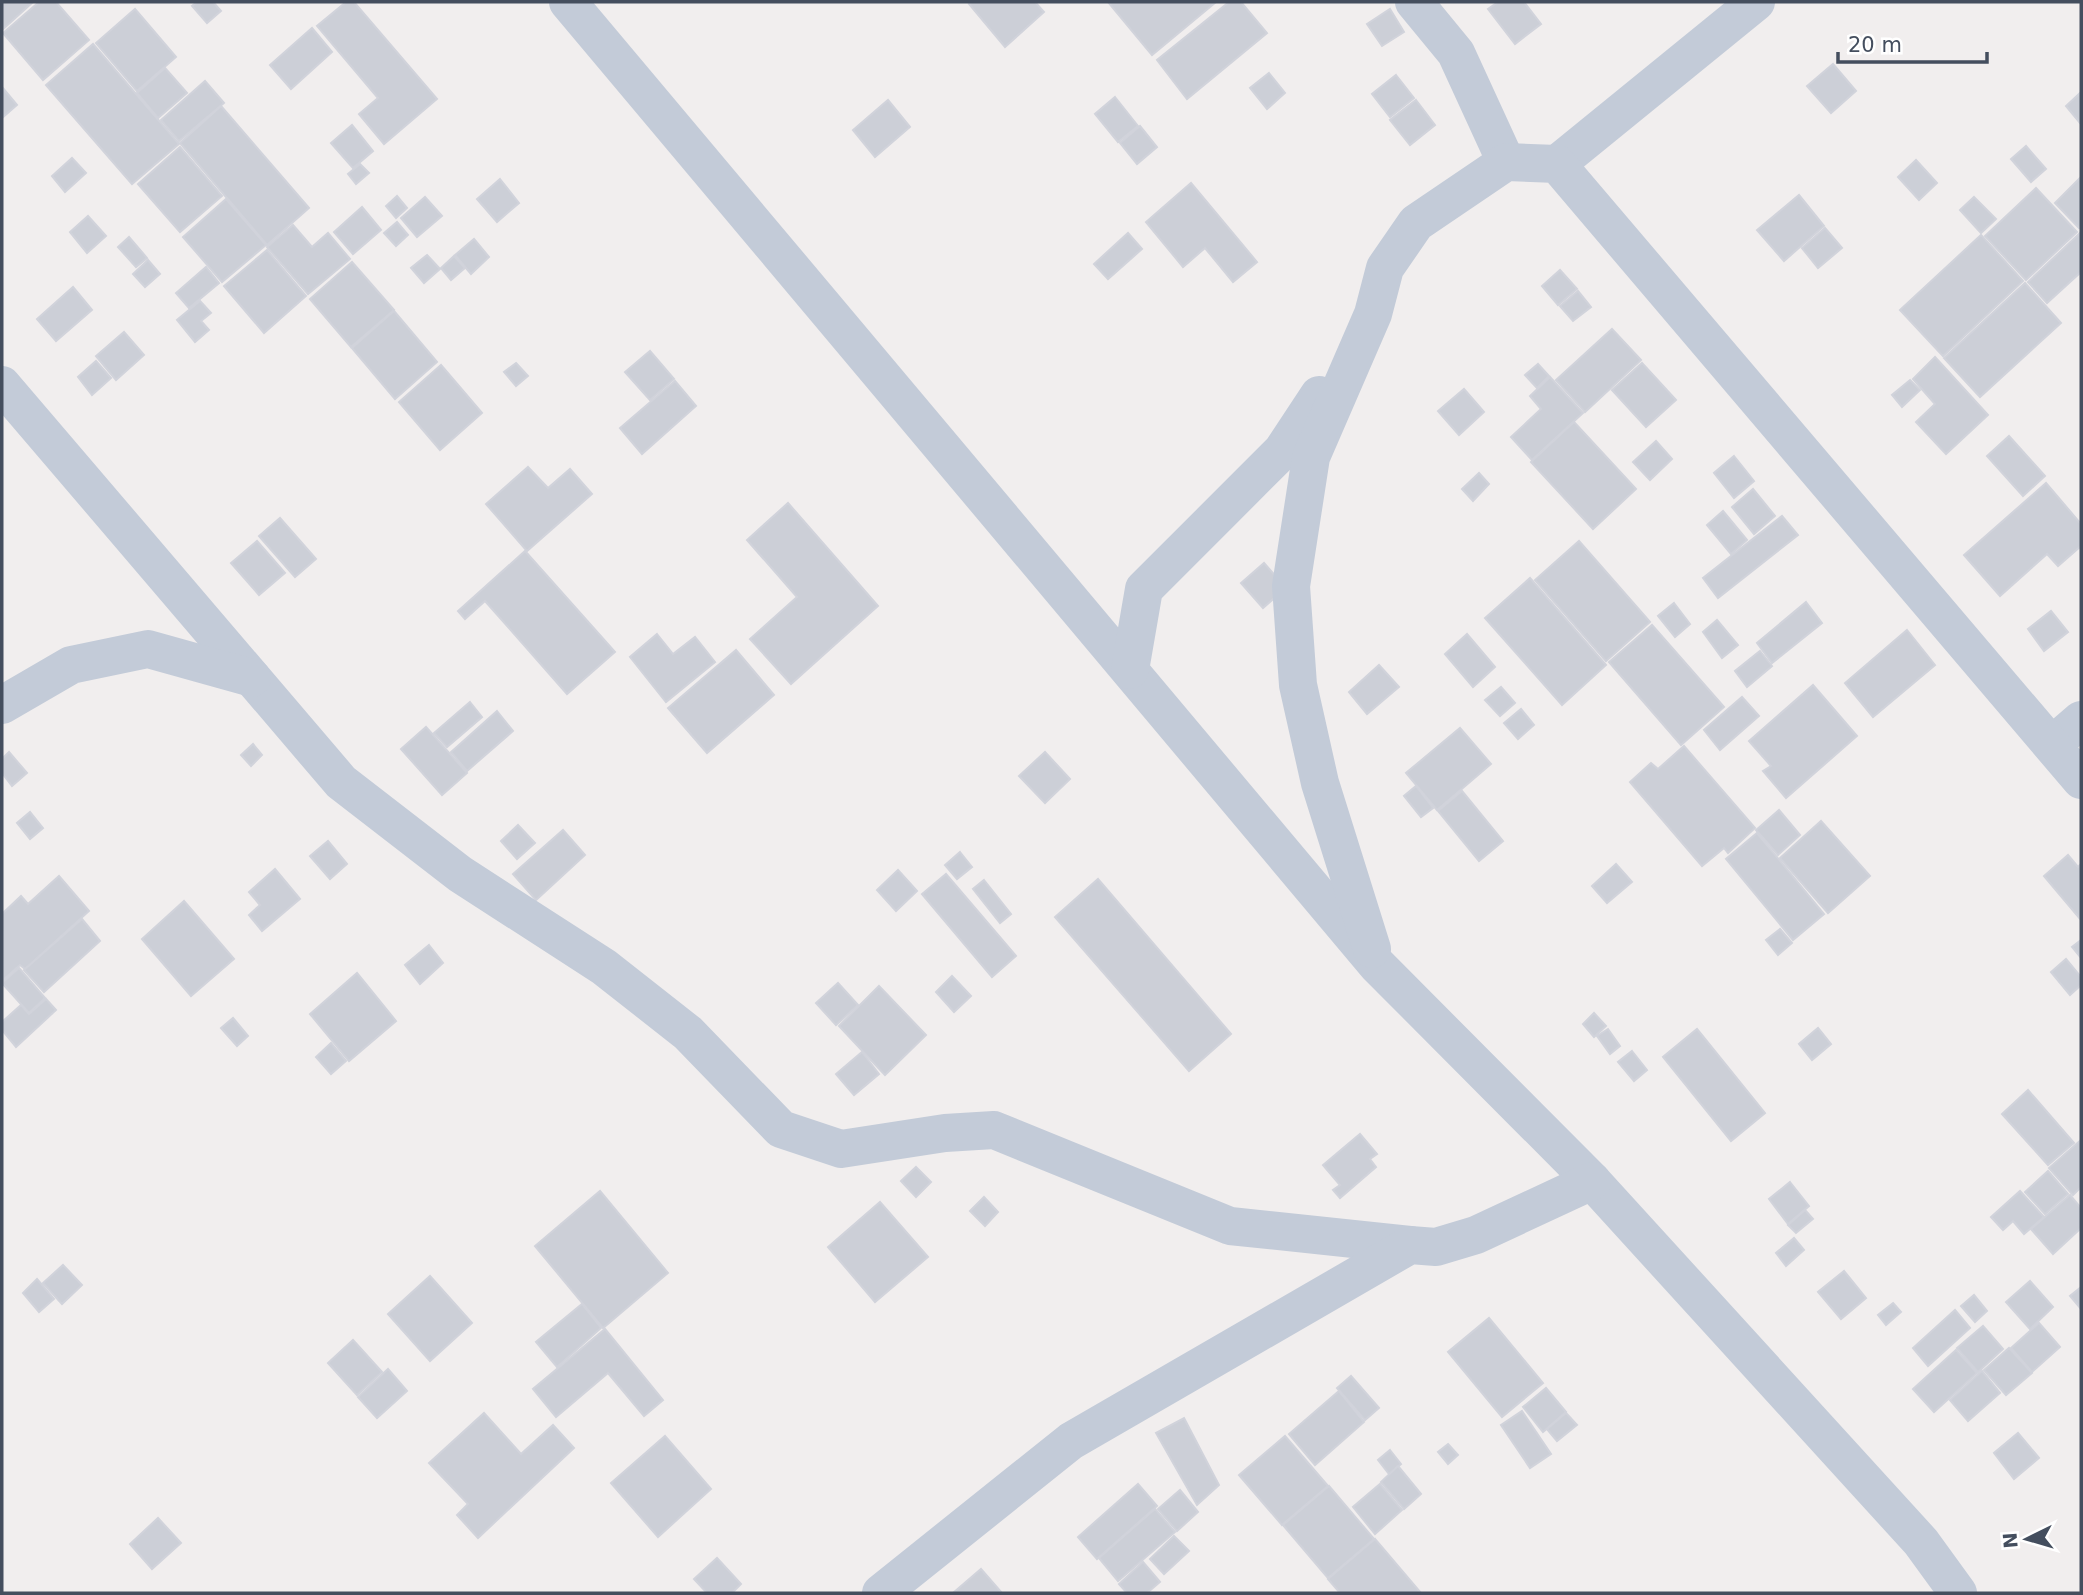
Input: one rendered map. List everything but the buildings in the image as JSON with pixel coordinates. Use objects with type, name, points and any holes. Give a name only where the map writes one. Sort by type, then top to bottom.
[{"type":"street","points":[[568,2],[1377,965],[1592,1181],[1920,1542],[1958,1593]]},
{"type":"street","points":[[1413,2],[1456,53],[1506,162]]},
{"type":"street","points":[[1377,965],[1320,783],[1298,685],[1291,586],[1311,457],[1373,314],[1385,268],[1416,223],[1506,162],[1557,164],[1756,2]]},
{"type":"street","points":[[1557,164],[2081,780]]},
{"type":"street","points":[[1130,670],[1144,589],[1282,451],[1373,314]]},
{"type":"street","points":[[2,385],[341,782],[460,874],[604,967],[688,1033],[781,1129],[841,1149],[945,1133],[995,1129],[1230,1226],[1436,1247],[1476,1235],[1592,1181]]},
{"type":"street","points":[[2,705],[71,665],[148,649],[252,678]]},
{"type":"street","points":[[2052,745],[2081,720]]},
{"type":"street","points":[[881,1593],[1071,1441],[1410,1245]]}]
